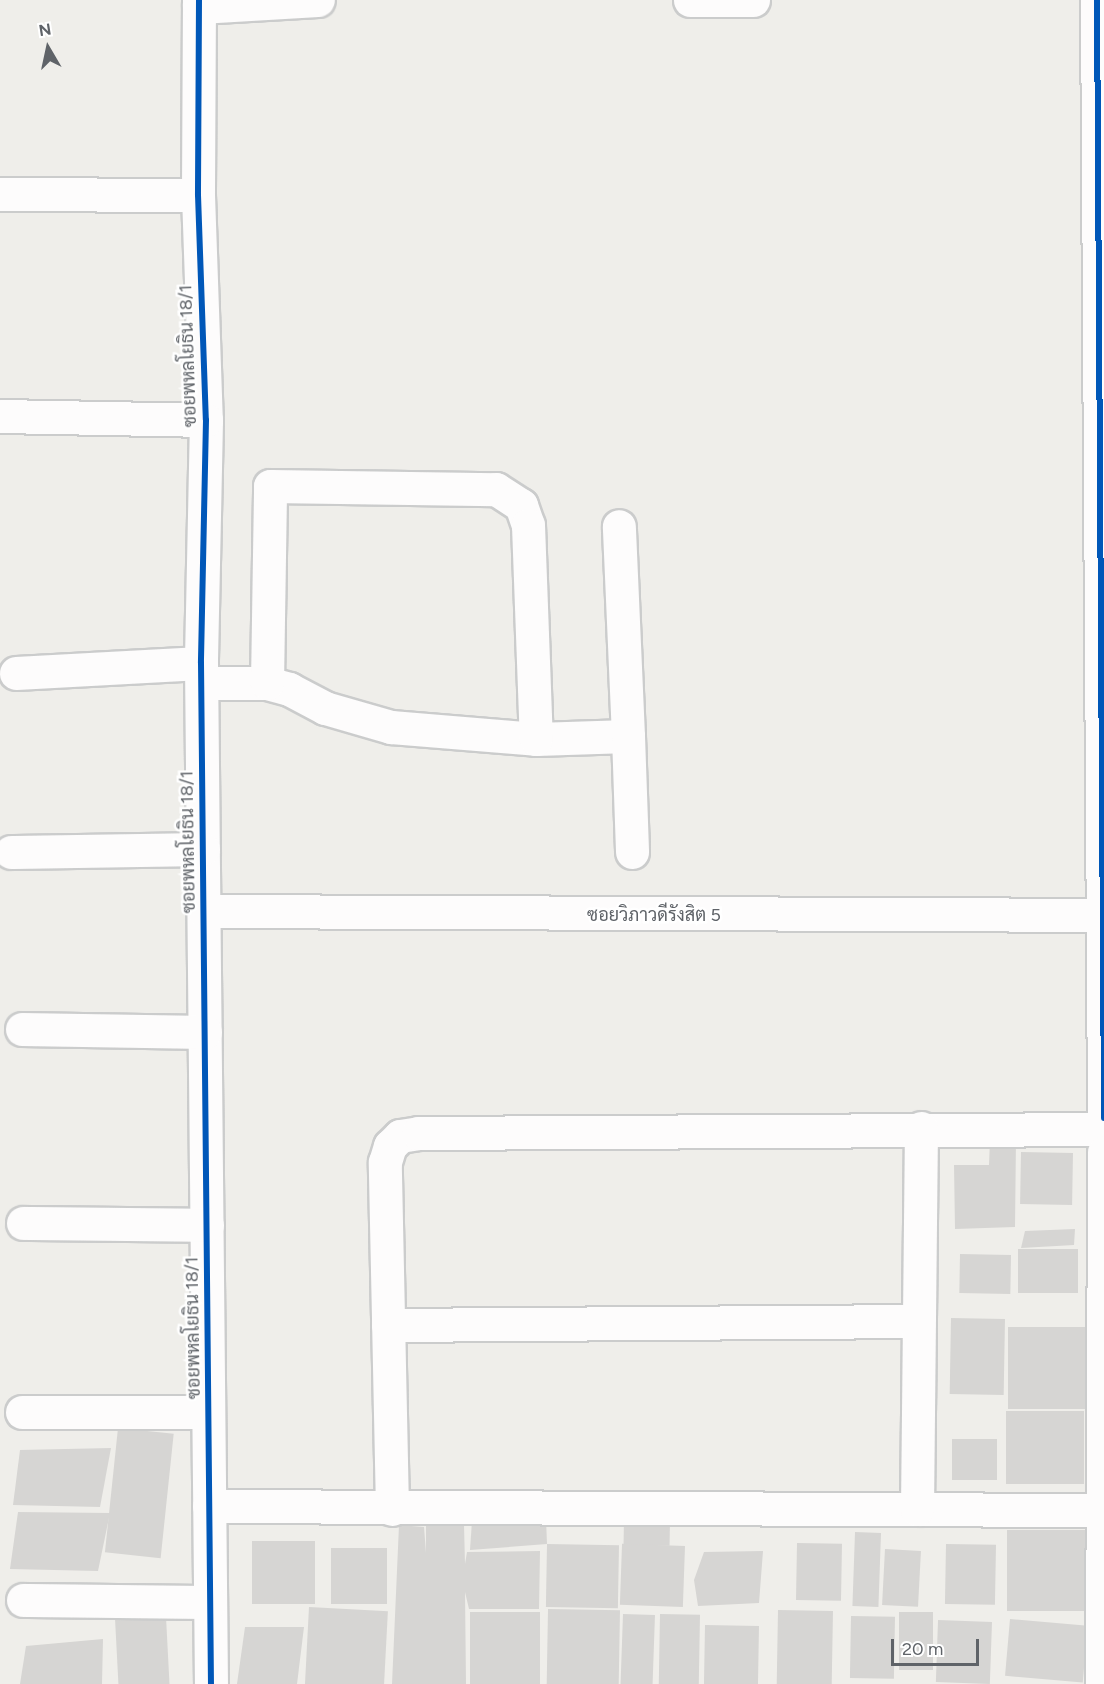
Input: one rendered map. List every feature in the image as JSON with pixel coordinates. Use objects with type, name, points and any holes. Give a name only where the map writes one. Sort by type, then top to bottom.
[{"type":"street","points":[[199,4],[318,0]]},
{"type":"street","points":[[690,0],[753,0]]},
{"type":"street","points":[[1097,0],[1104,1118]]},
{"type":"street","name":"ซอยพหลโยธิน 18/1","points":[[199,4],[198,195],[206,420],[201,673],[211,1684]]},
{"type":"street","points":[[0,194],[198,195]]},
{"type":"street","points":[[0,416],[206,420]]},
{"type":"street","points":[[267,683],[270,486],[496,489],[521,505],[528,525],[536,739]]},
{"type":"street","points":[[619,526],[632,852]]},
{"type":"street","points":[[16,673],[201,673],[267,683],[289,689],[325,708],[391,727],[536,739],[628,736]]},
{"type":"street","points":[[10,852],[203,849]]},
{"type":"street","name":"ซอยวิภาวดีรังสิต 5","points":[[204,911],[1103,915]]},
{"type":"street","points":[[22,1029],[205,1032]]},
{"type":"street","points":[[917,1509],[921,1128]]},
{"type":"street","points":[[392,1509],[385,1162],[390,1146],[400,1136],[418,1132],[921,1128],[1104,1129]]},
{"type":"street","points":[[1102,1684],[1104,1152]]},
{"type":"street","points":[[23,1223],[207,1225]]},
{"type":"street","points":[[388,1325],[918,1321]]},
{"type":"street","points":[[22,1412],[208,1412]]},
{"type":"street","points":[[209,1506],[392,1509],[1103,1510]]},
{"type":"street","points":[[23,1600],[210,1602]]},
{"type":"building","points":[[990,1139],[1016,1139],[1015,1227],[955,1229],[954,1165],[989,1165]]},
{"type":"building","points":[[1021,1152],[1073,1153],[1072,1205],[1020,1204]]},
{"type":"building","points":[[1075,1229],[1074,1245],[1021,1248],[1025,1231]]},
{"type":"building","points":[[1018,1249],[1078,1249],[1078,1293],[1018,1293]]},
{"type":"building","points":[[960,1254],[1011,1255],[1010,1294],[959,1293]]},
{"type":"building","points":[[951,1318],[1005,1319],[1004,1395],[950,1394]]},
{"type":"building","points":[[1008,1327],[1085,1327],[1085,1409],[1008,1409]]},
{"type":"building","points":[[1006,1411],[1084,1411],[1084,1484],[1006,1484]]},
{"type":"building","points":[[118,1428],[174,1434],[161,1558],[105,1552]]},
{"type":"building","points":[[952,1439],[997,1439],[997,1480],[952,1480]]},
{"type":"building","points":[[111,1448],[100,1507],[13,1505],[20,1450]]},
{"type":"building","points":[[18,1512],[110,1513],[98,1571],[10,1569]]},
{"type":"building","points":[[546,1519],[547,1544],[470,1550],[472,1521]]},
{"type":"building","points":[[624,1519],[670,1520],[670,1546],[624,1545]]},
{"type":"building","points":[[399,1525],[424,1527],[426,1553],[426,1525],[464,1525],[465,1564],[467,1552],[540,1551],[539,1609],[469,1609],[465,1592],[466,1684],[392,1684]]},
{"type":"building","points":[[1007,1530],[1086,1530],[1086,1611],[1007,1611]]},
{"type":"building","points":[[855,1532],[881,1533],[878,1607],[852,1606]]},
{"type":"building","points":[[252,1541],[315,1541],[315,1604],[252,1604]]},
{"type":"building","points":[[797,1543],[842,1544],[841,1601],[796,1600]]},
{"type":"building","points":[[547,1544],[619,1545],[618,1608],[546,1607]]},
{"type":"building","points":[[622,1544],[685,1546],[683,1607],[620,1605]]},
{"type":"building","points":[[946,1544],[996,1545],[995,1605],[945,1604]]},
{"type":"building","points":[[331,1548],[387,1548],[387,1604],[331,1604]]},
{"type":"building","points":[[885,1549],[921,1551],[918,1607],[882,1605]]},
{"type":"building","points":[[763,1551],[759,1603],[698,1606],[694,1580],[704,1552]]},
{"type":"building","points":[[309,1607],[388,1611],[384,1684],[305,1684]]},
{"type":"building","points":[[548,1609],[620,1610],[619,1684],[547,1684]]},
{"type":"building","points":[[778,1610],[833,1611],[832,1684],[777,1684]]},
{"type":"building","points":[[470,1612],[540,1612],[540,1684],[470,1684]]},
{"type":"building","points":[[899,1612],[933,1612],[933,1670],[899,1670]]},
{"type":"building","points":[[623,1614],[655,1615],[653,1684],[621,1684]]},
{"type":"building","points":[[660,1614],[700,1615],[699,1684],[659,1684]]},
{"type":"building","points":[[851,1616],[895,1617],[894,1679],[850,1678]]},
{"type":"building","points":[[166,1617],[170,1684],[118,1684],[115,1620]]},
{"type":"building","points":[[1010,1619],[1088,1626],[1083,1683],[1005,1676]]},
{"type":"building","points":[[938,1620],[992,1622],[990,1684],[936,1682]]},
{"type":"building","points":[[705,1625],[759,1626],[758,1684],[704,1684]]},
{"type":"building","points":[[245,1627],[304,1627],[297,1684],[237,1684]]},
{"type":"building","points":[[103,1639],[102,1684],[20,1684],[26,1646]]},
{"type":"cycle path","points":[[199,0],[198,195],[206,420],[201,663],[211,1684]]},
{"type":"cycle path","points":[[1097,0],[1104,1118]]}]
